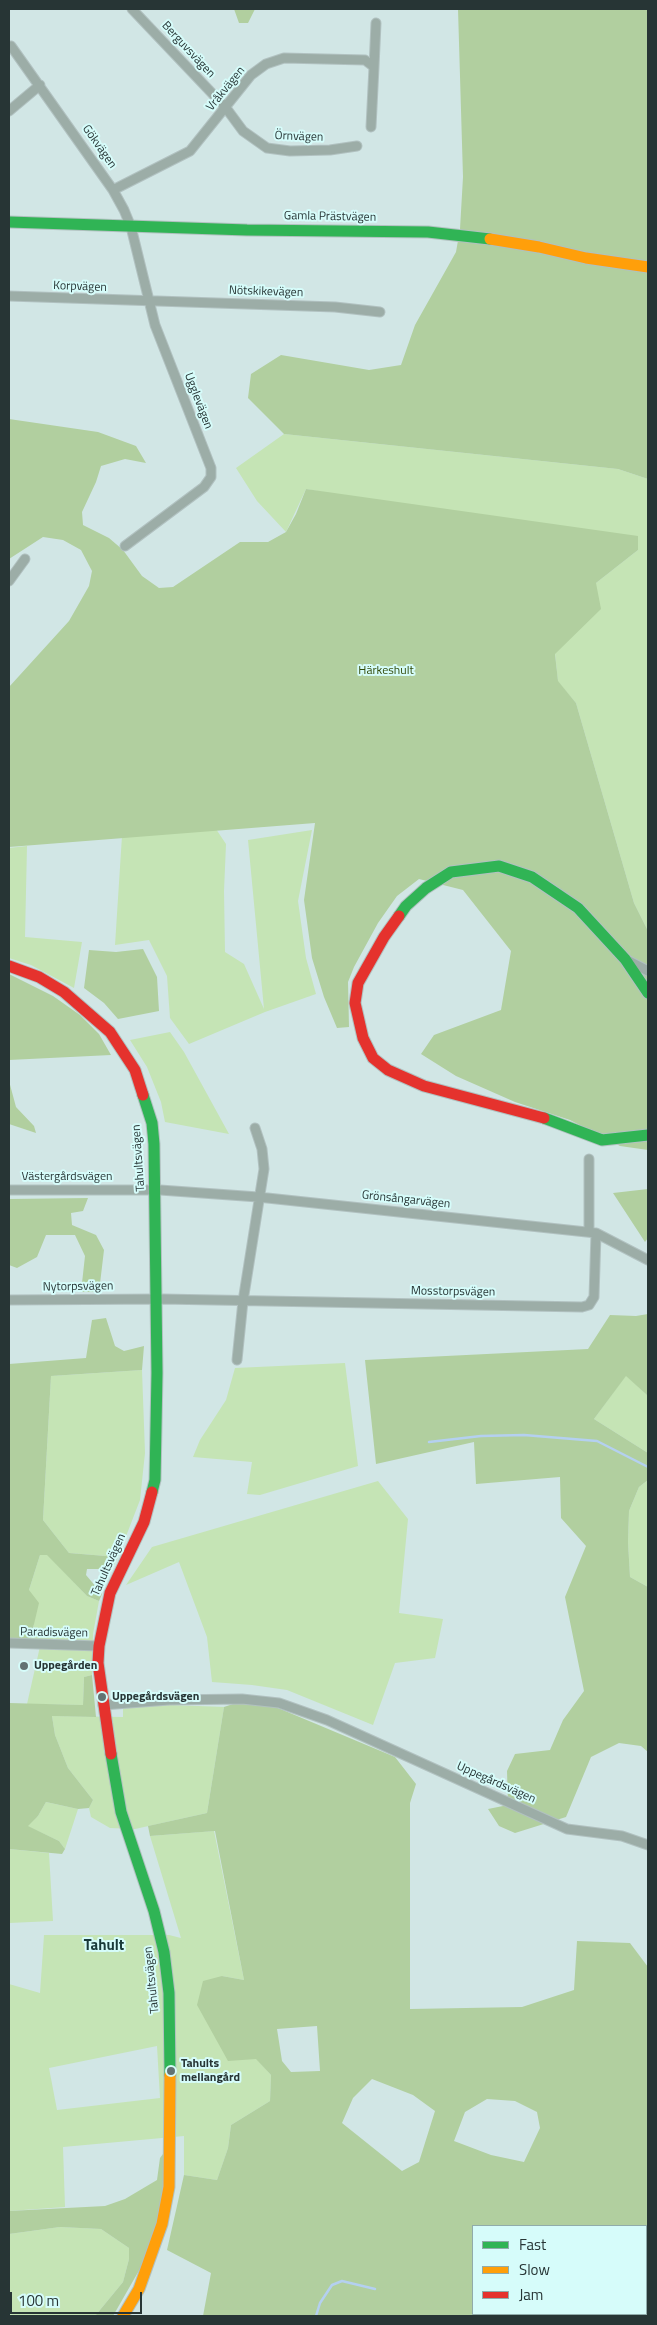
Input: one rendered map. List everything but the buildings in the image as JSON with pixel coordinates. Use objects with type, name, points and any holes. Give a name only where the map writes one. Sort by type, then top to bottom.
[{"type":"street","name":"Berguvsvägen","points":[[132,9],[226,108]]},
{"type":"street","points":[[371,127],[376,24]]},
{"type":"street","name":"Gökvägen","points":[[11,46],[113,190],[131,227]]},
{"type":"street","name":"Vråkvägen","points":[[113,190],[190,151],[251,75],[266,64],[284,58],[365,60],[374,67]]},
{"type":"street","points":[[9,111],[40,85]]},
{"type":"street","name":"Örnvägen","points":[[226,108],[243,131],[267,148],[290,151],[330,150],[357,146]]},
{"type":"street","name":"Gamla Prästvägen","points":[[9,222],[131,227],[428,232],[501,241],[586,258],[648,267]]},
{"type":"street","name":"Ugglevägen","points":[[126,546],[204,487],[211,477],[211,468],[155,325],[131,227]]},
{"type":"street","name":"Korpvägen","points":[[9,296],[150,302]]},
{"type":"street","name":"Nötskikevägen","points":[[150,302],[336,307],[380,312]]},
{"type":"street","points":[[9,581],[25,559]]},
{"type":"street","points":[[648,993],[625,959],[578,908],[532,877],[518,870],[499,866],[451,872],[426,888],[406,906],[384,937],[358,983],[355,1003],[360,1029],[373,1058],[388,1070],[405,1079],[424,1086],[528,1112],[602,1140],[648,1135]]},
{"type":"street","points":[[625,959],[648,971]]},
{"type":"street","name":"Tahultsvägen","points":[[9,966],[39,977],[80,1004],[110,1032],[123,1050],[141,1086],[152,1123],[155,1190],[152,1299],[157,1445],[155,1480],[144,1522],[110,1592],[99,1646],[103,1705],[113,1774],[121,1812],[154,1911],[164,1952],[169,2003],[171,2144],[169,2187],[162,2224],[139,2289],[123,2316]]},
{"type":"street","points":[[237,1360],[243,1300],[264,1169],[262,1149],[255,1128]]},
{"type":"street","name":"Mosstorpsvägen","points":[[152,1299],[582,1307],[589,1305],[594,1297],[589,1160]]},
{"type":"street","name":"Västergårdsvägen","points":[[9,1190],[155,1190]]},
{"type":"street","name":"Grönsångarvägen","points":[[155,1190],[258,1197],[593,1232],[648,1260]]},
{"type":"street","name":"Nytorpsvägen","points":[[9,1300],[152,1299]]},
{"type":"street","name":"Paradisvägen","points":[[9,1643],[99,1646]]},
{"type":"street","name":"Uppegårdsvägen","points":[[103,1705],[169,1700],[242,1699],[279,1703],[327,1720],[567,1829],[622,1836],[648,1844]]},
{"type":"green space","points":[[234,9],[255,9],[248,23],[239,23]]},
{"type":"green space","points":[[458,9],[648,9],[648,479],[618,469],[284,434],[248,398],[251,374],[281,355],[369,370],[401,365],[415,325],[456,252],[460,229],[463,177]]},
{"type":"green space","name":"Härkeshult","points":[[9,419],[98,432],[136,446],[146,463],[125,459],[101,466],[82,512],[83,525],[109,538],[123,550],[142,576],[159,588],[173,587],[240,542],[268,542],[286,532],[306,489],[638,536],[638,550],[596,583],[601,609],[555,654],[558,681],[576,703],[634,903],[648,931],[648,1150],[620,1146],[570,1120],[515,1102],[456,1076],[421,1054],[434,1035],[501,1010],[511,951],[463,890],[419,879],[397,896],[378,923],[348,982],[349,1027],[337,1028],[324,997],[312,958],[304,900],[315,823],[9,847],[9,687],[69,621],[89,586],[92,571],[81,550],[63,540],[43,537],[9,559]]},
{"type":"green space","points":[[284,434],[618,469],[648,479],[648,931],[634,903],[576,703],[558,682],[555,653],[576,632],[596,583],[638,550],[306,489],[286,532],[257,501],[236,468]]},
{"type":"green space","points":[[216,829],[226,844],[224,891],[225,952],[244,964],[264,1009],[248,840],[312,830],[298,901],[306,958],[316,994],[265,1012],[189,1044],[170,1018],[167,976],[149,940],[115,945],[122,836]]},
{"type":"green space","points":[[27,846],[25,937],[82,942],[74,988],[31,965],[9,958],[9,848]]},
{"type":"green space","points":[[143,949],[157,977],[159,1011],[118,1019],[104,1003],[84,988],[89,950],[116,952]]},
{"type":"green space","points":[[9,974],[53,996],[80,1015],[99,1034],[111,1055],[9,1060]]},
{"type":"green space","points":[[170,1032],[184,1052],[229,1134],[165,1122],[161,1102],[147,1067],[130,1040]]},
{"type":"green space","points":[[9,1081],[16,1107],[34,1126],[36,1133],[9,1124]]},
{"type":"green space","points":[[648,1189],[648,1238],[645,1242],[613,1193]]},
{"type":"green space","points":[[88,1198],[83,1211],[71,1213],[72,1225],[96,1235],[104,1250],[99,1292],[81,1292],[85,1256],[75,1235],[46,1235],[37,1257],[17,1268],[9,1265],[9,1199]]},
{"type":"green space","points":[[648,1314],[648,1396],[626,1376],[594,1419],[648,1453],[648,1480],[639,1487],[629,1511],[628,1542],[630,1577],[648,1587],[648,1752],[641,1746],[619,1743],[591,1757],[566,1817],[515,1833],[499,1826],[488,1809],[508,1805],[507,1771],[515,1754],[550,1750],[563,1720],[584,1691],[565,1597],[586,1546],[561,1518],[560,1477],[476,1484],[474,1442],[376,1464],[365,1360],[588,1349],[610,1315],[636,1316]]},
{"type":"green space","points":[[106,1318],[115,1346],[124,1351],[144,1346],[142,1370],[51,1376],[43,1520],[69,1553],[118,1557],[112,1569],[87,1569],[86,1575],[102,1594],[99,1601],[87,1596],[47,1555],[40,1555],[29,1590],[39,1603],[30,1641],[9,1638],[9,1364],[86,1358],[92,1320]]},
{"type":"green space","points":[[345,1363],[358,1466],[260,1495],[247,1494],[252,1462],[193,1457],[200,1440],[226,1400],[235,1368]]},
{"type":"green space","points":[[142,1370],[145,1453],[140,1500],[118,1557],[69,1553],[43,1520],[51,1376]]},
{"type":"green space","points":[[626,1375],[648,1396],[648,1453],[594,1419]]},
{"type":"green space","points":[[648,1480],[648,1587],[630,1577],[628,1542],[629,1511],[639,1487]]},
{"type":"green space","points":[[378,1481],[408,1519],[399,1613],[443,1619],[435,1658],[395,1663],[373,1725],[287,1690],[212,1682],[207,1637],[179,1562],[126,1585],[152,1547]]},
{"type":"green space","points":[[47,1554],[87,1596],[99,1601],[93,1634],[92,1675],[84,1677],[83,1705],[27,1704],[41,1642],[30,1641],[34,1625],[29,1590],[40,1555]]},
{"type":"green space","points":[[92,1675],[96,1717],[52,1716],[55,1735],[68,1768],[93,1800],[89,1808],[78,1809],[46,1802],[38,1816],[28,1826],[59,1841],[65,1849],[62,1854],[9,1849],[9,1703],[83,1705],[84,1677]]},
{"type":"green space","points":[[239,1702],[278,1708],[395,1757],[416,1784],[410,1803],[410,2009],[522,2007],[574,1990],[577,1941],[630,1943],[648,1967],[648,2316],[203,2316],[211,2273],[167,2250],[184,2175],[217,2180],[228,2148],[231,2125],[270,2101],[271,2075],[256,2059],[228,2061],[197,2005],[203,1981],[222,1976],[244,1980],[215,1831],[150,1836],[148,1826],[207,1813],[224,1707]],"holes":[[[317,2026],[320,2071],[291,2072],[282,2061],[277,2029]],[[372,2079],[413,2095],[435,2111],[419,2162],[402,2171],[342,2123],[353,2098]],[[487,2099],[515,2101],[537,2112],[540,2128],[524,2162],[491,2155],[454,2141],[465,2112]]]},
{"type":"green space","points":[[171,1705],[224,1707],[207,1813],[135,1829],[110,1828],[91,1817],[89,1808],[93,1800],[68,1768],[55,1735],[52,1716],[123,1717],[123,1707]]},
{"type":"green space","points":[[46,1802],[78,1809],[65,1849],[59,1841],[27,1826],[38,1816]]},
{"type":"green space","points":[[214,1831],[244,1980],[222,1976],[257,2059],[271,2075],[270,2101],[231,2125],[228,2148],[217,2180],[184,2175],[184,2136],[63,2147],[65,2207],[9,2211],[9,1984],[40,1993],[44,1935],[169,1935],[181,1938],[150,1836]],"holes":[[[157,2046],[160,2098],[57,2110],[49,2068]]]},
{"type":"green space","points":[[9,1849],[49,1853],[53,1921],[9,1923]]},
{"type":"green space","points":[[166,2150],[166,2179],[157,2230],[141,2267],[113,2316],[95,2316],[123,2282],[129,2259],[129,2248],[101,2229],[60,2227],[9,2234],[9,2211],[105,2206],[125,2199],[157,2180],[160,2158]]},
{"type":"green space","points":[[60,2227],[101,2229],[129,2248],[129,2259],[123,2282],[95,2316],[9,2316],[9,2234]]},
{"type":"waterway","points":[[429,1442],[481,1436],[524,1435],[597,1441],[648,1467]]},
{"type":"waterway","points":[[316,2316],[320,2303],[332,2285],[342,2281],[375,2289]]},
{"type":"traffic: fast","points":[[9,222],[247,230],[428,232],[490,239]]},
{"type":"traffic: fast","points":[[399,916],[406,906],[426,888],[451,872],[499,866],[532,877],[578,908],[625,959],[648,993]]},
{"type":"traffic: fast","points":[[143,1095],[152,1123],[154,1144],[157,1373],[155,1480],[152,1492]]},
{"type":"traffic: fast","points":[[544,1118],[602,1140],[648,1135]]},
{"type":"traffic: fast","points":[[111,1754],[121,1812],[154,1911],[164,1952],[169,1993],[170,2075]]},
{"type":"traffic: slow","points":[[490,239],[539,247],[586,258],[648,267]]},
{"type":"traffic: slow","points":[[123,2316],[139,2289],[162,2224],[169,2187],[170,2075]]},
{"type":"traffic: jam","points":[[399,916],[384,937],[358,983],[355,1003],[363,1038],[373,1058],[388,1070],[424,1086],[544,1118]]},
{"type":"traffic: jam","points":[[9,966],[39,977],[64,992],[110,1032],[135,1070],[143,1095]]},
{"type":"traffic: jam","points":[[111,1754],[98,1663],[99,1646],[110,1593],[144,1522],[152,1492]]},
{"type":"place","name":"Uppegården","points":[[24,1666]]},
{"type":"place","name":"Uppegårdsvägen","points":[[102,1697]]},
{"type":"place","name":"Tahults mellangård","points":[[171,2071]]},
{"type":"district","name":"Tahult","points":[[104,1946]]}]
